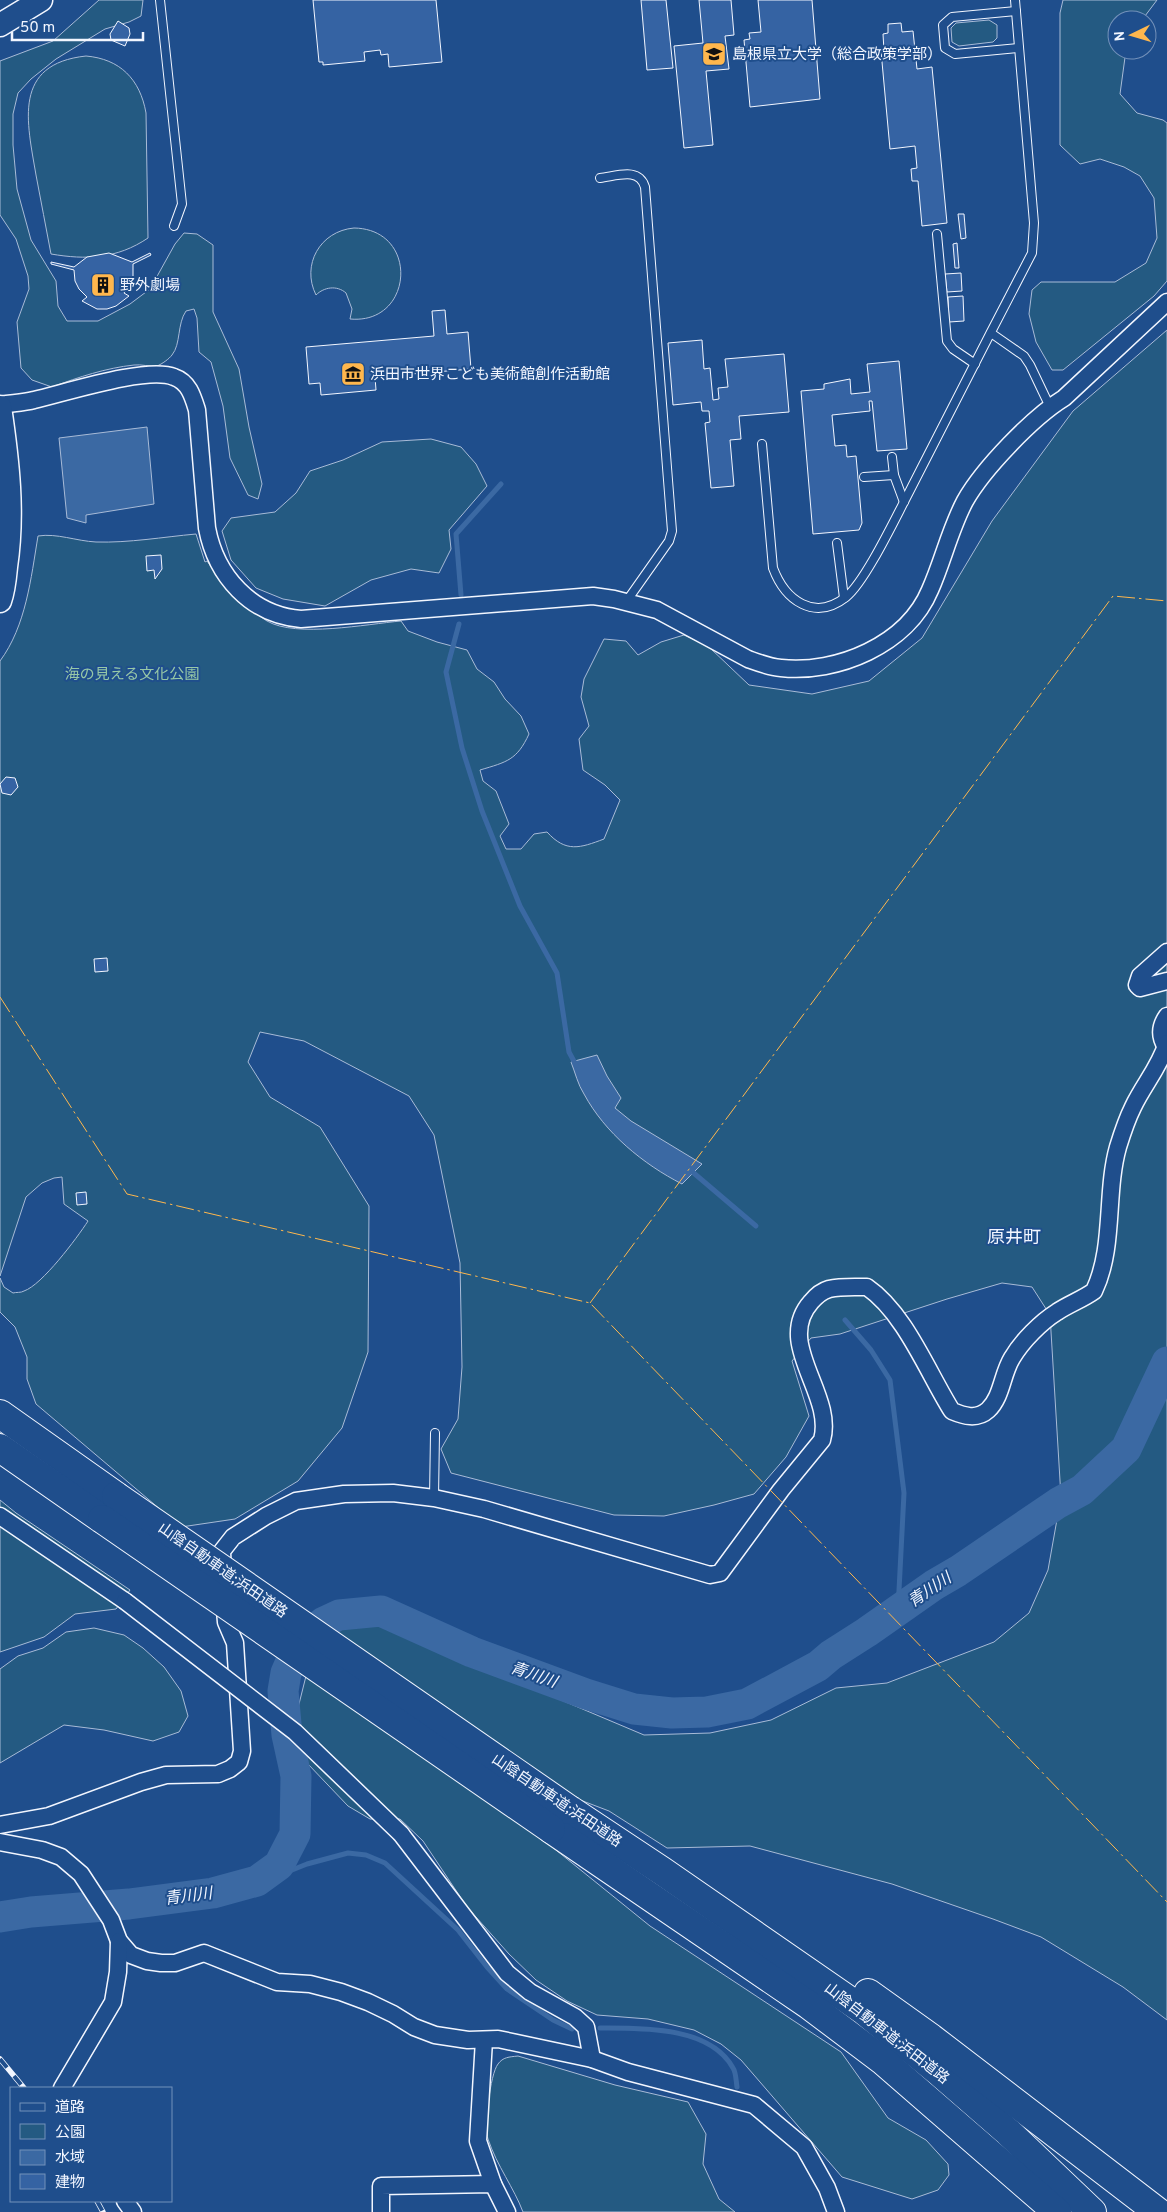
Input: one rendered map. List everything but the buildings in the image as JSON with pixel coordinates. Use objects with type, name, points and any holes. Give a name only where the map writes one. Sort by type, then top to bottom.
[{"type":"highway","name":"山陰自動車道;浜田道路","points":[[0,1414],[101,1507],[551,1829],[809,2005],[882,2060],[1058,2212]]},
{"type":"highway","name":"山陰自動車道;浜田道路","points":[[0,1448],[101,1507],[570,1810],[662,1871],[870,2016],[1008,2132],[1092,2212]]},
{"type":"highway","points":[[0,1456],[101,1507]]},
{"type":"highway","points":[[662,1871],[802,1950],[878,1999],[1158,2212]]},
{"type":"highway","points":[[944,2113],[1015,2184],[1040,2212]]},
{"type":"street","points":[[0,25],[41,0]]},
{"type":"street","points":[[0,601],[8,558],[11,509],[8,456],[1,414],[31,401],[139,376],[166,375],[182,381],[193,396],[197,410],[207,528],[211,546],[223,571],[233,585],[253,602],[278,615],[301,619],[582,596],[626,602],[657,610],[748,659],[772,667],[816,667],[842,662],[859,656],[895,634],[918,610],[930,591],[956,521],[969,495],[989,467],[1050,407],[1064,398],[1167,302]]},
{"type":"street","points":[[1167,952],[1140,976],[1137,985],[1140,988],[1167,981]]},
{"type":"street","points":[[0,1825],[49,1816],[141,1782],[166,1775],[218,1774],[230,1769],[239,1762],[242,1751],[235,1643],[226,1622],[222,1551],[233,1538],[266,1516],[296,1501],[365,1492],[434,1498],[484,1509],[571,1536],[710,1575],[720,1573],[776,1496],[822,1440],[824,1432],[820,1401],[799,1341],[800,1322],[806,1307],[816,1296],[835,1288],[868,1287],[876,1292],[912,1340],[952,1411],[963,1416],[976,1417],[988,1410],[995,1400],[1006,1369],[1022,1344],[1055,1313],[1094,1291],[1102,1269],[1118,1148],[1133,1107],[1163,1058],[1166,1045],[1163,1042],[1161,1028],[1167,1016]]},
{"type":"street","points":[[0,1516],[125,1601],[212,1666],[295,1732],[401,1834],[507,1973],[530,1992],[575,2017],[586,2027],[592,2059]]},
{"type":"street","points":[[0,1842],[42,1850],[61,1857],[81,1874],[111,1920],[119,1940],[131,1955],[146,1961],[161,1964],[175,1962],[204,1953],[277,1982],[310,1984],[342,1992],[368,2002],[414,2027],[435,2035],[484,2040],[498,2039],[592,2059],[628,2072],[754,2105],[804,2147],[827,2188],[836,2212]]},
{"type":"street","points":[[63,2087],[113,2002],[118,1972],[119,1940]]},
{"type":"street","points":[[484,2040],[478,2142],[493,2184],[507,2212]]},
{"type":"street","points":[[381,2212],[380,2186],[493,2184]]},
{"type":"lane","points":[[160,0],[182,204],[174,226]]},
{"type":"lane","points":[[762,444],[772,568],[789,597],[809,606],[833,605],[844,598],[858,584],[904,502],[1032,253],[1034,224],[1015,0]]},
{"type":"lane","points":[[1016,11],[952,17],[944,25],[944,32],[946,48],[955,54],[1019,48]]},
{"type":"lane","points":[[600,178],[636,174],[642,178],[646,187],[672,532],[669,541],[626,602]]},
{"type":"lane","points":[[937,234],[947,341],[953,349],[975,364]]},
{"type":"lane","points":[[991,333],[1024,356],[1050,407]]},
{"type":"lane","points":[[892,457],[894,475],[904,502]]},
{"type":"lane","points":[[864,477],[894,475]]},
{"type":"lane","points":[[837,543],[844,598]]},
{"type":"lane","points":[[434,1498],[435,1433]]},
{"type":"green space","points":[[99,0],[143,0],[141,16],[129,22],[105,29],[56,59],[31,79],[18,93],[13,114],[13,145],[17,189],[31,240],[56,281],[58,306],[67,321],[98,321],[130,304],[150,289],[175,244],[184,233],[197,234],[213,245],[213,312],[239,369],[249,427],[262,484],[258,499],[248,495],[230,458],[223,406],[211,362],[199,352],[197,318],[194,309],[186,311],[183,316],[177,345],[172,355],[157,366],[137,365],[113,368],[82,376],[52,387],[32,380],[21,368],[17,322],[29,289],[28,276],[16,239],[0,215],[0,61],[53,41]]},
{"type":"green space","points":[[1063,0],[1157,0],[1150,10],[1107,10],[1107,60],[1125,60],[1120,94],[1137,113],[1163,120],[1167,123],[1167,281],[1154,296],[1063,370],[1052,370],[1036,342],[1029,314],[1032,290],[1041,282],[1115,282],[1146,263],[1157,238],[1154,198],[1140,176],[1124,167],[1100,159],[1080,164],[1060,145],[1060,13]]},
{"type":"green space","points":[[989,20],[997,25],[997,38],[993,42],[959,46],[952,42],[951,28],[956,23]]},
{"type":"green space","points":[[86,56],[109,61],[118,66],[133,81],[143,101],[146,113],[148,238],[113,254],[89,257],[64,256],[51,254],[28,116],[30,99],[35,83],[46,71],[62,61]]},
{"type":"green space","points":[[354,228],[375,232],[390,243],[399,259],[401,276],[397,293],[387,307],[371,317],[350,319],[352,309],[346,293],[339,289],[331,288],[323,290],[316,295],[312,284],[311,272],[312,261],[323,243],[342,231]]},
{"type":"green space","name":"海の見える文化公園","points":[[1167,330],[1167,2020],[1123,1987],[1041,1937],[892,1884],[750,1846],[667,1848],[609,1811],[575,1798],[540,1828],[551,1846],[650,1926],[841,2052],[888,2118],[926,2140],[948,2164],[949,2175],[938,2190],[912,2199],[842,2177],[741,2060],[721,2044],[694,2030],[648,2019],[597,2015],[567,2001],[536,1980],[509,1954],[467,1907],[423,1841],[400,1819],[370,1819],[348,1806],[307,1763],[296,1716],[313,1648],[330,1630],[357,1622],[378,1619],[412,1637],[644,1735],[710,1733],[771,1720],[836,1688],[887,1683],[994,1642],[1029,1613],[1048,1570],[1061,1497],[1050,1315],[1032,1287],[1002,1283],[840,1334],[811,1338],[792,1361],[809,1416],[786,1457],[754,1494],[714,1505],[664,1516],[614,1515],[451,1473],[441,1449],[458,1419],[462,1367],[460,1263],[434,1135],[409,1096],[304,1041],[260,1032],[248,1062],[270,1097],[320,1127],[369,1206],[368,1352],[342,1428],[298,1481],[235,1519],[181,1527],[36,1404],[27,1379],[27,1357],[15,1327],[0,1312],[0,1278],[4,1287],[13,1293],[23,1292],[31,1287],[59,1260],[88,1221],[64,1204],[62,1177],[42,1183],[26,1197],[0,1276],[0,661],[16,633],[22,617],[30,585],[38,536],[45,535],[108,542],[196,534],[205,562],[207,561],[242,602],[267,621],[295,629],[313,629],[401,621],[408,631],[437,642],[467,650],[477,669],[494,682],[505,699],[521,716],[529,734],[525,743],[510,759],[480,770],[483,781],[496,791],[509,824],[500,836],[506,849],[521,849],[534,834],[547,832],[554,839],[567,846],[588,845],[604,839],[620,800],[605,785],[583,770],[579,739],[589,726],[581,697],[584,679],[604,639],[626,641],[638,655],[661,642],[684,635],[709,647],[749,685],[812,694],[869,681],[922,638],[992,521],[1073,411]]},
{"type":"green space","points":[[431,439],[461,447],[476,464],[487,486],[449,530],[451,549],[439,573],[411,569],[371,580],[325,606],[283,599],[256,588],[231,560],[222,531],[231,518],[275,512],[296,493],[310,471],[343,460],[382,442]]},
{"type":"green space","points":[[0,1500],[16,1513],[130,1590],[116,1609],[75,1614],[44,1637],[0,1652]]},
{"type":"green space","points":[[94,1628],[124,1635],[143,1648],[164,1667],[181,1691],[188,1716],[179,1732],[153,1741],[104,1730],[64,1725],[0,1763],[0,1669],[18,1656],[43,1648],[66,1632]]},
{"type":"green space","points":[[518,2056],[615,2085],[688,2102],[706,2134],[703,2164],[719,2199],[735,2212],[523,2212],[496,2158],[487,2133],[488,2101],[495,2070],[502,2060]]},
{"type":"water","points":[[147,427],[154,504],[86,515],[86,523],[67,518],[59,438]]},
{"type":"water","points":[[597,1055],[607,1076],[621,1098],[615,1108],[631,1121],[702,1164],[682,1184],[653,1167],[626,1146],[603,1122],[593,1108],[580,1087],[571,1062]]},
{"type":"waterway","points":[[461,595],[456,534],[501,484]]},
{"type":"waterway","points":[[459,624],[446,672],[462,748],[482,811],[520,906],[557,973],[569,1052],[576,1065]]},
{"type":"waterway","points":[[689,1169],[756,1226]]},
{"type":"waterway","points":[[845,1320],[871,1350],[890,1380],[904,1493],[898,1610]]},
{"type":"waterway","name":"青川川","points":[[0,1917],[31,1912],[129,1904],[213,1893],[257,1881],[279,1865],[295,1834],[296,1776],[287,1735],[283,1691],[286,1673],[300,1641],[324,1622],[339,1615],[381,1611],[472,1652],[586,1694],[634,1709],[672,1713],[707,1712],[747,1704],[818,1666],[831,1655],[934,1585],[958,1571],[1058,1503],[1082,1490],[1126,1449],[1167,1362]]},
{"type":"waterway","points":[[257,1881],[272,1878],[307,1864],[348,1853],[366,1855],[385,1863],[458,1930],[507,1989],[553,2020],[572,2029]]},
{"type":"waterway","points":[[600,2028],[635,2028],[673,2032],[692,2037],[708,2044],[722,2054],[733,2068],[737,2087]]},
{"type":"railway","points":[[0,2059],[23,2087]]},
{"type":"railway","points":[[98,2202],[103,2212]]},
{"type":"power","points":[[590,1303],[1113,596],[1167,601]]},
{"type":"power","points":[[0,997],[127,1194],[590,1303],[1167,1902]]},
{"type":"place","name":"島根県立大学（総合政策学部）","points":[[714,54]]},
{"type":"place","name":"野外劇場","points":[[103,285]]},
{"type":"place","name":"浜田市世界こども美術館創作活動館","points":[[353,374]]},
{"type":"district","name":"原井町","points":[[1014,1237]]}]
